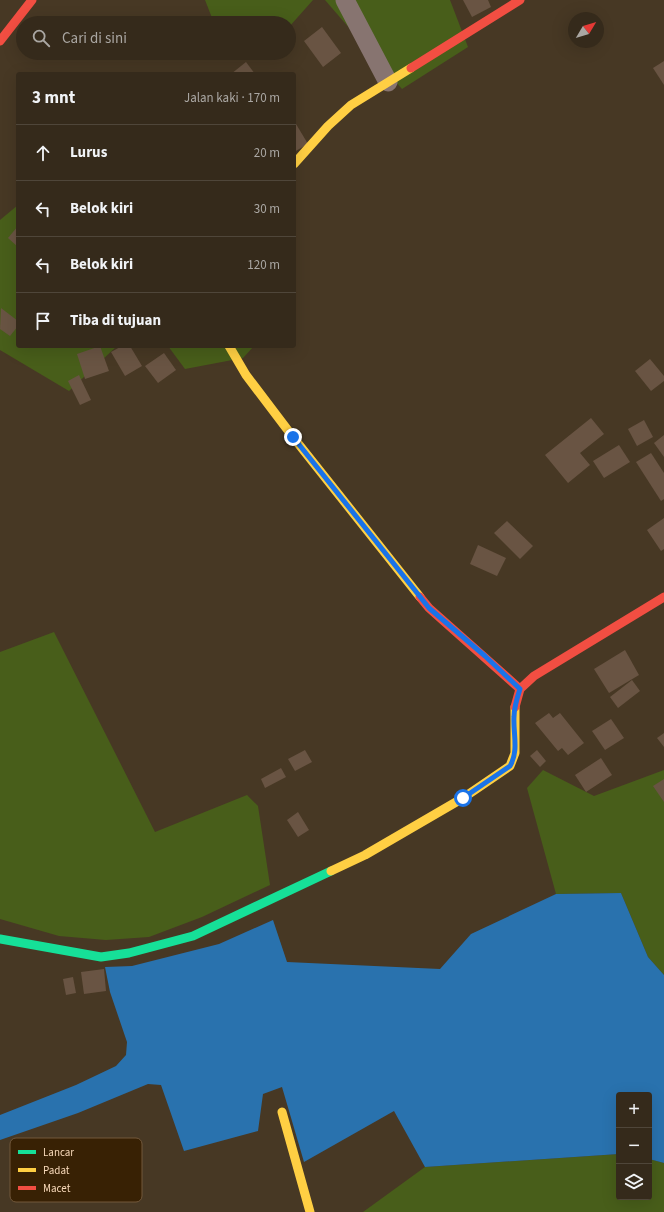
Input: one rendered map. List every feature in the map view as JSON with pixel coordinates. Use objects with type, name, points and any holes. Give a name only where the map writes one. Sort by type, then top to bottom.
[{"type":"street","points":[[20,16],[32,0]]},
{"type":"street","points":[[345,0],[388,82]]},
{"type":"street","points":[[296,162],[339,115],[388,82],[520,0]]},
{"type":"street","points":[[0,41],[16,20]]},
{"type":"street","points":[[230,348],[246,375],[293,437],[429,608],[485,656],[520,689]]},
{"type":"street","points":[[0,939],[101,957],[129,953],[193,936],[365,855],[463,798],[510,766],[515,753],[515,705],[520,689],[534,676],[664,597]]},
{"type":"street","points":[[282,1112],[310,1212]]},
{"type":"green space","points":[[205,0],[313,0],[296,19],[296,16],[211,16]]},
{"type":"green space","points":[[325,0],[450,0],[468,47],[402,89]]},
{"type":"green space","points":[[16,207],[16,348],[115,348],[69,391],[0,350],[0,220]]},
{"type":"green space","points":[[169,348],[252,348],[243,358],[185,369]]},
{"type":"green space","points":[[54,632],[155,832],[247,795],[258,806],[270,885],[202,917],[149,937],[106,940],[59,936],[0,919],[0,652]]},
{"type":"green space","points":[[543,770],[594,796],[664,770],[664,975],[648,957],[621,893],[556,894],[527,788]]},
{"type":"green space","points":[[616,1154],[616,1200],[652,1200],[652,1160],[664,1163],[664,1212],[363,1212],[425,1167]]},
{"type":"water","points":[[621,893],[648,957],[664,975],[664,1163],[652,1160],[652,1092],[616,1092],[616,1154],[425,1167],[394,1111],[304,1162],[282,1087],[263,1094],[258,1131],[184,1151],[161,1085],[148,1084],[78,1113],[0,1140],[0,1115],[76,1085],[116,1066],[126,1055],[127,1042],[110,992],[105,967],[132,966],[219,944],[273,920],[287,962],[440,969],[471,934],[556,894]]},
{"type":"building","points":[[463,0],[488,0],[491,7],[472,17]]},
{"type":"building","points":[[322,27],[341,53],[323,67],[304,41]]},
{"type":"building","points":[[664,61],[664,85],[653,68]]},
{"type":"building","points":[[246,62],[254,72],[234,72]]},
{"type":"building","points":[[296,124],[308,144],[296,151]]},
{"type":"building","points":[[16,228],[16,245],[8,238]]},
{"type":"building","points":[[1,308],[16,319],[16,328],[10,336],[0,329]]},
{"type":"building","points":[[94,348],[101,348],[109,371],[85,379],[77,354]]},
{"type":"building","points":[[118,348],[131,348],[142,366],[125,376],[111,352]]},
{"type":"building","points":[[164,353],[176,370],[158,383],[145,366]]},
{"type":"building","points":[[650,359],[664,376],[664,381],[651,391],[635,371]]},
{"type":"building","points":[[79,375],[91,400],[80,405],[68,381]]},
{"type":"building","points":[[591,418],[604,434],[580,453],[590,465],[568,483],[545,455]]},
{"type":"building","points":[[644,420],[653,437],[637,446],[628,429]]},
{"type":"building","points":[[664,435],[664,457],[654,443]]},
{"type":"building","points":[[619,445],[630,462],[604,478],[593,461]]},
{"type":"building","points":[[651,453],[664,473],[664,499],[661,501],[636,462]]},
{"type":"building","points":[[664,518],[664,549],[661,551],[647,530]]},
{"type":"building","points":[[507,521],[533,546],[520,559],[494,533]]},
{"type":"building","points":[[478,545],[506,558],[497,576],[470,564]]},
{"type":"building","points":[[625,650],[639,675],[609,693],[594,669]]},
{"type":"building","points":[[632,680],[640,691],[618,708],[610,697]]},
{"type":"building","points":[[549,713],[553,718],[560,713],[584,743],[568,755],[562,748],[558,751],[535,723]]},
{"type":"building","points":[[611,719],[624,738],[605,750],[592,731]]},
{"type":"building","points":[[664,733],[664,747],[657,738]]},
{"type":"building","points":[[305,750],[312,762],[295,771],[288,759]]},
{"type":"building","points":[[537,750],[546,761],[540,767],[530,756]]},
{"type":"building","points":[[601,758],[612,775],[586,792],[575,775]]},
{"type":"building","points":[[281,768],[286,777],[265,788],[261,779]]},
{"type":"building","points":[[664,779],[664,802],[653,786]]},
{"type":"building","points":[[298,812],[309,830],[298,837],[287,820]]},
{"type":"building","points":[[104,969],[106,991],[84,994],[81,972]]},
{"type":"building","points":[[73,977],[76,993],[66,995],[63,979]]},
{"type":"traffic: fast","points":[[0,939],[101,957],[129,953],[193,936],[331,871]]},
{"type":"traffic: slow","points":[[296,162],[328,126],[351,105],[411,68]]},
{"type":"traffic: slow","points":[[230,348],[246,375],[293,437],[420,597]]},
{"type":"traffic: slow","points":[[331,871],[365,855],[463,798],[510,766],[515,753],[515,707]]},
{"type":"traffic: slow","points":[[282,1112],[310,1212]]},
{"type":"traffic: jam","points":[[20,16],[32,0]]},
{"type":"traffic: jam","points":[[411,68],[520,0]]},
{"type":"traffic: jam","points":[[0,41],[16,20]]},
{"type":"traffic: jam","points":[[420,597],[429,608],[520,689]]},
{"type":"traffic: jam","points":[[515,707],[520,689],[534,676],[664,597]]},
{"type":"route","points":[[293,437],[429,608],[438,617],[463,636],[520,689],[515,705],[514,759],[510,766],[463,798]]}]
